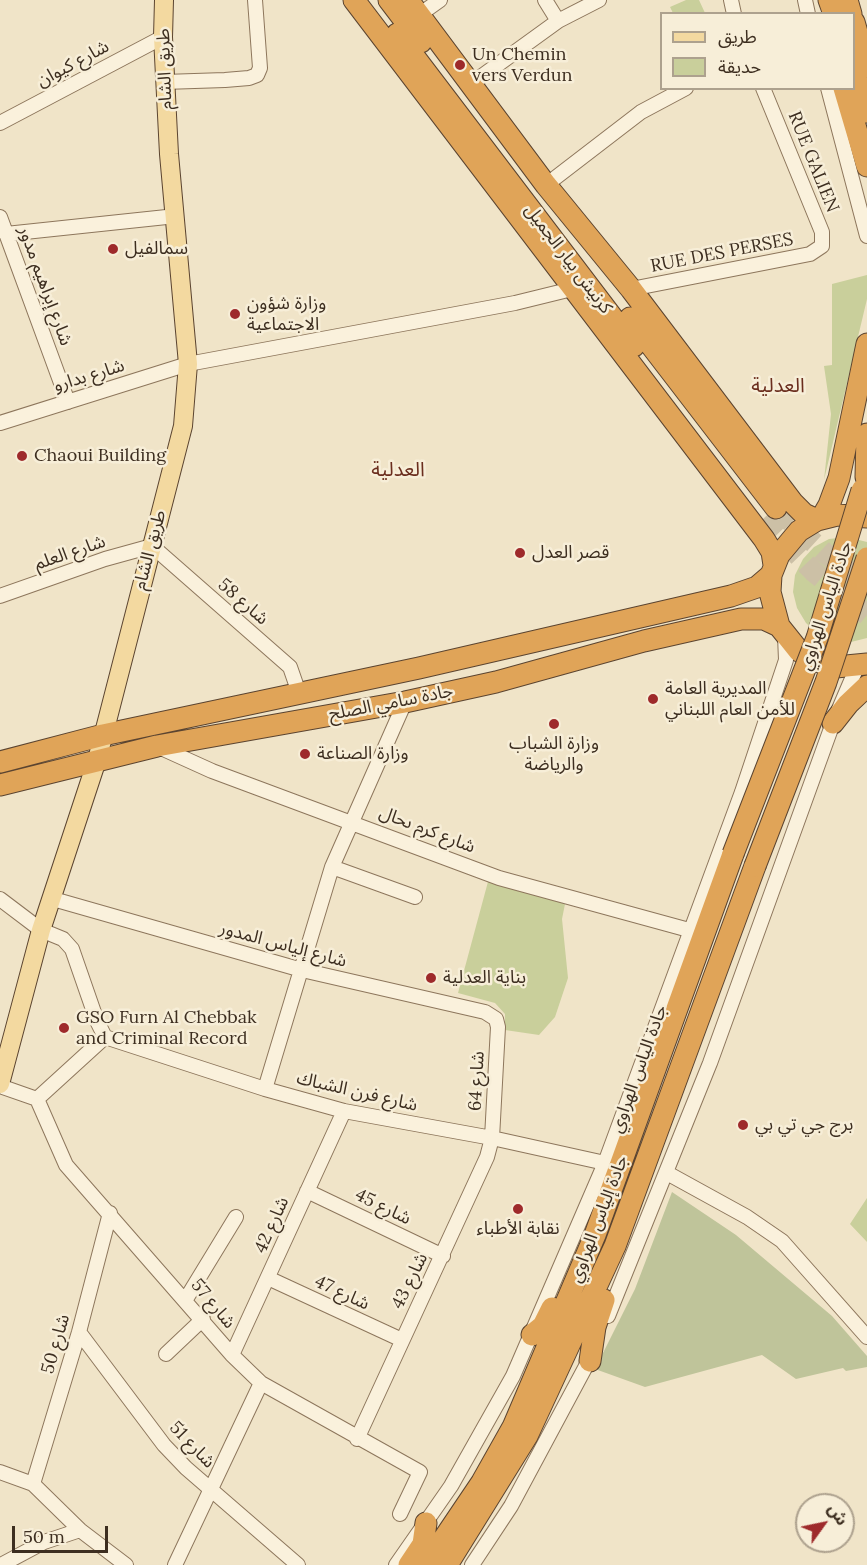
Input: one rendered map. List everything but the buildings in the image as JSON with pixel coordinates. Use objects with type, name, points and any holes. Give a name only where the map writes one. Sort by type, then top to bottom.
[{"type":"highway","points":[[354,0],[370,10],[518,219],[572,289],[768,508],[799,509],[819,519],[837,515],[867,517]]},
{"type":"highway","name":"كرنيش بيار الجميل","points":[[389,0],[466,112],[768,508]]},
{"type":"highway","points":[[414,8],[518,219]]},
{"type":"highway","points":[[414,8],[546,185],[632,289],[768,508],[773,570],[772,610],[782,631],[799,651],[817,661],[836,667],[862,666]]},
{"type":"highway","name":"كرنيش بيار الجميل","points":[[370,10],[466,112]]},
{"type":"highway","points":[[855,25],[867,67]]},
{"type":"highway","points":[[855,75],[867,112]]},
{"type":"highway","points":[[845,90],[867,166]]},
{"type":"highway","points":[[466,112],[546,185]]},
{"type":"highway","points":[[773,570],[791,538],[819,519],[829,505],[838,478],[867,344]]},
{"type":"highway","name":"جادة الياس الهراوي","points":[[733,854],[817,638],[865,487],[867,434]]},
{"type":"highway","points":[[768,508],[798,499],[816,500],[827,494],[838,478]]},
{"type":"highway","points":[[838,478],[849,498],[865,487]]},
{"type":"highway","points":[[731,596],[754,577],[761,559],[760,544],[768,508]]},
{"type":"highway","name":"جادة الياس الهراوي","points":[[755,866],[826,682],[867,558]]},
{"type":"highway","name":"جادة سامي الصلح","points":[[0,762],[103,735],[731,596],[757,587],[773,570]]},
{"type":"highway","name":"جادة سامي الصلح","points":[[0,785],[157,746],[405,702],[496,682],[644,641],[741,619],[764,619],[782,631]]},
{"type":"highway","points":[[833,723],[848,704],[867,686]]},
{"type":"highway","name":"جادة إلياس الهراوي","points":[[426,1565],[482,1482],[513,1427],[595,1235],[733,854]]},
{"type":"highway","name":"جادة إلياس الهراوي","points":[[447,1565],[527,1436],[615,1246],[755,866]]},
{"type":"highway","points":[[532,1335],[543,1326],[584,1250],[595,1235]]},
{"type":"highway","points":[[590,1361],[595,1327],[612,1273],[615,1246]]},
{"type":"highway","points":[[409,1565],[423,1544],[426,1523]]},
{"type":"main road","name":"طريق الشام","points":[[0,1085],[41,930],[97,760],[183,426],[188,364],[164,82],[162,37],[164,0]]},
{"type":"street","points":[[164,82],[225,80],[257,75],[260,68],[255,0]]},
{"type":"street","points":[[414,8],[440,0]]},
{"type":"street","points":[[545,0],[558,21]]},
{"type":"street","points":[[471,84],[558,21],[599,0]]},
{"type":"street","name":"شارع كيوان","points":[[0,123],[162,37]]},
{"type":"street","points":[[546,185],[641,112],[682,90]]},
{"type":"street","name":"RUE GALIEN","points":[[764,90],[822,232],[823,241],[819,250]]},
{"type":"street","points":[[829,90],[867,236]]},
{"type":"street","points":[[6,234],[176,216]]},
{"type":"street","name":"شارع إبراهيم مدور","points":[[0,217],[68,402]]},
{"type":"street","name":"RUE DES PERSES","points":[[632,289],[810,254],[819,250]]},
{"type":"street","name":"شارع بدارو","points":[[0,423],[188,364],[515,303],[572,289]]},
{"type":"street","name":"شارع العلم","points":[[0,596],[105,559],[152,546]]},
{"type":"street","name":"شارع 58","points":[[152,546],[290,667],[299,693]]},
{"type":"street","name":"جادة الياس الهراوي","points":[[426,1523],[451,1486],[513,1376],[605,1163],[689,930],[742,792],[784,666],[787,648],[782,631]]},
{"type":"street","points":[[784,666],[808,665],[820,670],[834,682],[843,699]]},
{"type":"street","points":[[472,1565],[511,1506],[590,1361],[667,1173],[833,723],[843,699],[862,666]]},
{"type":"street","points":[[265,1089],[332,867],[405,702]]},
{"type":"street","name":"شارع كرم ىحال","points":[[157,746],[212,771],[351,820],[500,878],[689,930]]},
{"type":"street","points":[[332,867],[415,897]]},
{"type":"street","points":[[0,899],[41,930],[63,939],[72,949],[97,1021],[105,1037],[37,1099],[0,1085]]},
{"type":"street","name":"شارع إلياس المدور","points":[[53,899],[302,970],[485,1012],[496,1019],[498,1027]]},
{"type":"street","name":"شارع 64","points":[[492,1138],[498,1027]]},
{"type":"street","name":"شارع فرن الشباك","points":[[105,1037],[265,1089],[344,1111],[492,1138],[605,1163]]},
{"type":"street","name":"شارع 57","points":[[37,1099],[66,1165],[186,1299],[232,1355],[261,1383],[357,1439],[420,1472],[400,1514]]},
{"type":"street","name":"شارع 42","points":[[232,1355],[344,1111]]},
{"type":"street","name":"شارع 43","points":[[357,1439],[479,1178],[492,1138]]},
{"type":"street","points":[[667,1173],[747,1217],[782,1241],[867,1337]]},
{"type":"street","name":"شارع 45","points":[[307,1191],[443,1256]]},
{"type":"street","name":"شارع 50","points":[[33,1484],[79,1332],[110,1213]]},
{"type":"street","points":[[186,1299],[236,1217]]},
{"type":"street","name":"شارع 47","points":[[268,1278],[402,1340]]},
{"type":"street","points":[[166,1354],[203,1319]]},
{"type":"street","name":"شارع 51","points":[[79,1332],[164,1445],[293,1564]]},
{"type":"street","points":[[175,1565],[212,1491],[261,1383]]},
{"type":"street","points":[[0,1472],[33,1484],[80,1530],[126,1565]]},
{"type":"street","points":[[396,1565],[426,1523]]},
{"type":"street","points":[[1,1565],[44,1542],[80,1530]]},
{"type":"green space","points":[[686,0],[699,0],[705,12],[672,12],[670,7]]},
{"type":"green space","points":[[867,275],[867,299],[824,480],[831,414],[824,366],[832,365],[832,284]]},
{"type":"green space","points":[[847,537],[867,542],[867,638],[851,642],[834,641],[818,634],[806,623],[797,608],[793,592],[795,575],[803,559],[814,547],[829,539]]},
{"type":"green space","points":[[489,878],[566,899],[562,919],[568,978],[555,1017],[539,1035],[505,1030],[505,1014],[495,1003],[458,993]]},
{"type":"green space","points":[[672,1192],[736,1235],[832,1316],[867,1356],[867,1367],[846,1371],[843,1368],[796,1379],[762,1355],[645,1387],[595,1369],[635,1289]]},
{"type":"green space","points":[[867,1198],[867,1242],[850,1224]]},
{"type":"tunnel","points":[[776,508],[826,554],[867,585]]},
{"type":"tunnel","points":[[763,519],[814,572],[867,615]]},
{"type":"place","name":"Un Chemin vers Verdun","points":[[460,65]]},
{"type":"place","name":"سمالفيل","points":[[113,249]]},
{"type":"place","name":"وزارة شؤون الاجتماعية","points":[[235,314]]},
{"type":"place","name":"Chaoui Building","points":[[22,456]]},
{"type":"place","name":"قصر العدل","points":[[520,553]]},
{"type":"place","name":"المديرية العامة للأمن العام اللبناني","points":[[653,699]]},
{"type":"place","name":"وزارة الشباب والرياضة","points":[[554,724]]},
{"type":"place","name":"وزارة الصناعة","points":[[305,754]]},
{"type":"place","name":"بناية العدلية","points":[[431,978]]},
{"type":"place","name":"GSO Furn Al Chebbak and Criminal Record","points":[[64,1028]]},
{"type":"place","name":"برج جي تي بي","points":[[743,1125]]},
{"type":"place","name":"نقابة الأطباء","points":[[518,1209]]},
{"type":"district","name":"العدلية","points":[[778,386]]},
{"type":"district","name":"العدلية","points":[[398,470]]}]
